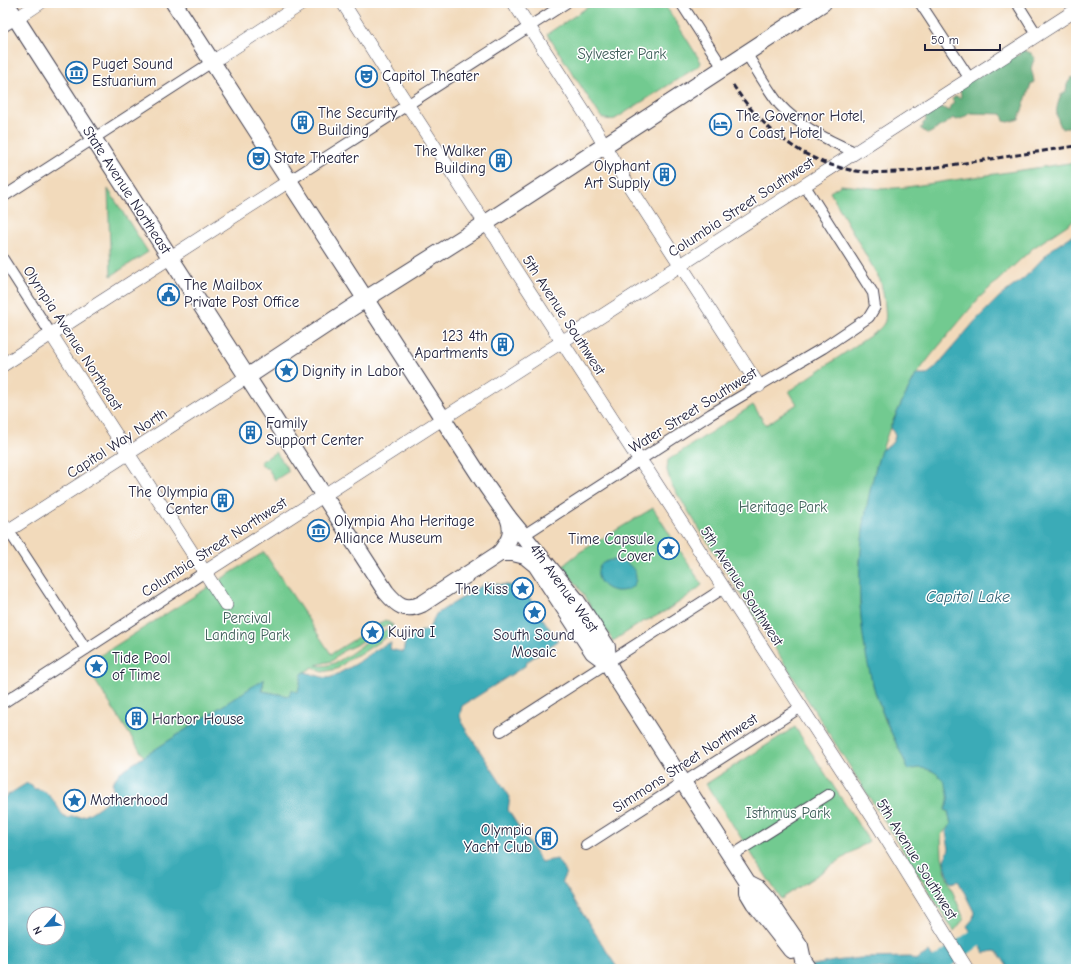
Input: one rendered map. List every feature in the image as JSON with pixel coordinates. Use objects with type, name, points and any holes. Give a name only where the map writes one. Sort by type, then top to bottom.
[{"type":"main road","name":"State Avenue Northeast","points":[[6,3],[9,23],[93,138],[386,592],[395,602],[403,606],[415,607],[422,604],[500,553]]},
{"type":"main road","name":"4th Avenue West","points":[[174,3],[487,487],[508,517],[524,534],[576,600],[607,647],[608,663],[616,678],[748,883],[758,888],[768,899],[801,956]]},
{"type":"main road","points":[[247,377],[605,146],[823,3]]},
{"type":"main road","points":[[508,517],[512,532],[500,553],[525,556],[536,565],[593,652],[608,663]]},
{"type":"street","points":[[9,23],[40,3]]},
{"type":"street","points":[[3,197],[303,3]]},
{"type":"street","name":"5th Avenue Southwest","points":[[343,3],[407,104],[879,827],[967,969]]},
{"type":"street","points":[[514,3],[759,386]]},
{"type":"street","points":[[3,365],[566,3]]},
{"type":"street","points":[[681,3],[723,68]]},
{"type":"street","points":[[920,3],[970,79]]},
{"type":"street","points":[[1017,3],[1037,35]]},
{"type":"street","name":"Columbia Street Southwest","points":[[443,418],[1076,10]]},
{"type":"street","points":[[746,53],[773,95],[789,114],[823,136],[855,152]]},
{"type":"street","name":"Water Street Southwest","points":[[524,534],[711,414],[823,348],[869,317],[875,307],[873,292],[805,186]]},
{"type":"street","name":"Olympia Avenue Northeast","points":[[3,259],[226,605]]},
{"type":"street","name":"Capitol Way North","points":[[5,529],[128,454],[247,377]]},
{"type":"street","name":"Columbia Street Northwest","points":[[3,703],[443,418]]},
{"type":"street","points":[[5,529],[86,649]]},
{"type":"street","points":[[501,731],[724,588]]},
{"type":"street","name":"Simmons Street Northwest","points":[[586,845],[801,707]]},
{"type":"street","points":[[731,856],[830,794]]},
{"type":"green space","name":"Sylvester Park","points":[[594,3],[664,3],[701,62],[700,65],[615,119],[608,120],[601,117],[547,34]]},
{"type":"green space","points":[[1023,50],[1031,53],[1035,58],[1031,68],[1034,82],[1031,84],[1019,119],[1009,122],[1004,121],[1002,114],[970,113],[957,120],[953,118],[928,134],[920,128],[923,127],[923,123],[926,121],[925,115],[930,111],[939,106],[949,111],[950,106],[954,103],[952,99],[956,96],[960,98],[961,95],[959,87],[1013,56],[1020,55],[1019,52]]},
{"type":"green space","points":[[1072,77],[1076,79],[1076,121],[1074,125],[1062,129],[1057,116],[1057,109],[1061,95],[1066,92],[1067,84]]},
{"type":"green space","name":"Heritage Park","points":[[1076,162],[1076,219],[1033,248],[979,298],[916,375],[890,427],[876,467],[860,559],[860,605],[862,626],[869,667],[885,720],[909,769],[919,768],[935,772],[942,777],[949,792],[945,810],[948,811],[951,824],[941,835],[942,856],[947,878],[964,919],[954,931],[671,484],[667,470],[668,460],[753,405],[766,425],[797,404],[789,391],[877,331],[885,321],[885,307],[880,280],[830,192],[841,185],[882,189],[907,187]]},
{"type":"green space","points":[[108,189],[148,252],[111,276]]},
{"type":"green space","points":[[276,452],[289,471],[275,480],[267,467],[264,467],[260,462]]},
{"type":"green space","points":[[653,508],[702,585],[674,606],[657,616],[644,621],[613,641],[577,585],[563,567],[580,552]]},
{"type":"green space","name":"Percival Landing Park","points":[[264,552],[331,654],[385,620],[393,625],[391,634],[362,653],[352,657],[337,669],[322,672],[313,667],[302,674],[298,692],[289,696],[262,691],[264,680],[144,757],[85,665]],"holes":[[[392,625],[346,657],[331,664],[323,666],[316,665],[332,661],[343,651],[360,643],[372,633],[385,626]]]},
{"type":"green space","name":"Isthmus Park","points":[[795,727],[869,841],[781,899],[706,784]]},
{"type":"water","name":"Capitol Lake","points":[[1076,233],[1076,969],[1009,969],[998,952],[994,951],[985,953],[967,926],[973,919],[974,912],[959,882],[957,881],[951,883],[949,880],[944,860],[949,849],[946,832],[951,824],[948,811],[945,810],[948,801],[948,792],[945,784],[935,772],[918,768],[909,770],[887,724],[876,695],[868,665],[860,603],[862,541],[866,510],[881,450],[893,442],[895,434],[890,428],[916,375],[926,375],[934,369],[976,320],[999,297],[1024,278],[1052,249]]},
{"type":"water","points":[[617,560],[631,567],[635,572],[635,583],[631,588],[616,591],[608,589],[599,579],[599,568],[602,564],[608,561]]},
{"type":"water","points":[[486,583],[517,586],[526,592],[532,602],[530,615],[543,619],[558,641],[528,661],[525,666],[462,706],[460,716],[463,725],[510,797],[508,810],[541,862],[557,859],[566,873],[562,881],[618,969],[3,969],[3,798],[27,783],[32,785],[34,789],[39,789],[48,794],[64,817],[81,817],[91,813],[114,794],[115,791],[112,787],[112,783],[120,772],[264,679],[262,691],[289,696],[291,690],[298,692],[302,674],[305,672],[327,678],[332,677],[356,664],[386,644],[391,643],[390,649],[403,652],[406,638],[411,639],[411,636],[429,628],[436,614]]},
{"type":"water","points":[[929,952],[940,969],[794,969],[834,961],[861,958],[910,957],[915,960]]},
{"type":"waterway","points":[[938,965],[995,924]]},
{"type":"railway","points":[[733,85],[758,117],[789,144],[807,155],[845,169],[866,172],[912,171],[1076,146]]},
{"type":"place","name":"Puget Sound Estuarium","points":[[77,73]]},
{"type":"place","name":"Capitol Theater","points":[[366,76]]},
{"type":"place","name":"The Security Building","points":[[302,122]]},
{"type":"place","name":"The Governor Hotel, a Coast Hotel","points":[[720,125]]},
{"type":"place","name":"State Theater","points":[[258,158]]},
{"type":"place","name":"The Walker Building","points":[[501,160]]},
{"type":"place","name":"Olyphant Art Supply","points":[[665,175]]},
{"type":"place","name":"The Mailbox Private Post Office","points":[[169,294]]},
{"type":"place","name":"123 4th Apartments","points":[[503,345]]},
{"type":"place","name":"Dignity in Labor","points":[[287,371]]},
{"type":"place","name":"Family Support Center","points":[[250,432]]},
{"type":"place","name":"The Olympia Center","points":[[223,501]]},
{"type":"place","name":"Olympia Aha Heritage Alliance Museum","points":[[318,530]]},
{"type":"place","name":"Time Capsule Cover","points":[[669,548]]},
{"type":"place","name":"The Kiss","points":[[523,589]]},
{"type":"place","name":"South Sound Mosaic","points":[[534,612]]},
{"type":"place","name":"Kujira I","points":[[372,632]]},
{"type":"place","name":"Tide Pool of Time","points":[[96,667]]},
{"type":"place","name":"Harbor House","points":[[136,719]]},
{"type":"place","name":"Motherhood","points":[[75,800]]},
{"type":"place","name":"Olympia Yacht Club","points":[[547,839]]}]
